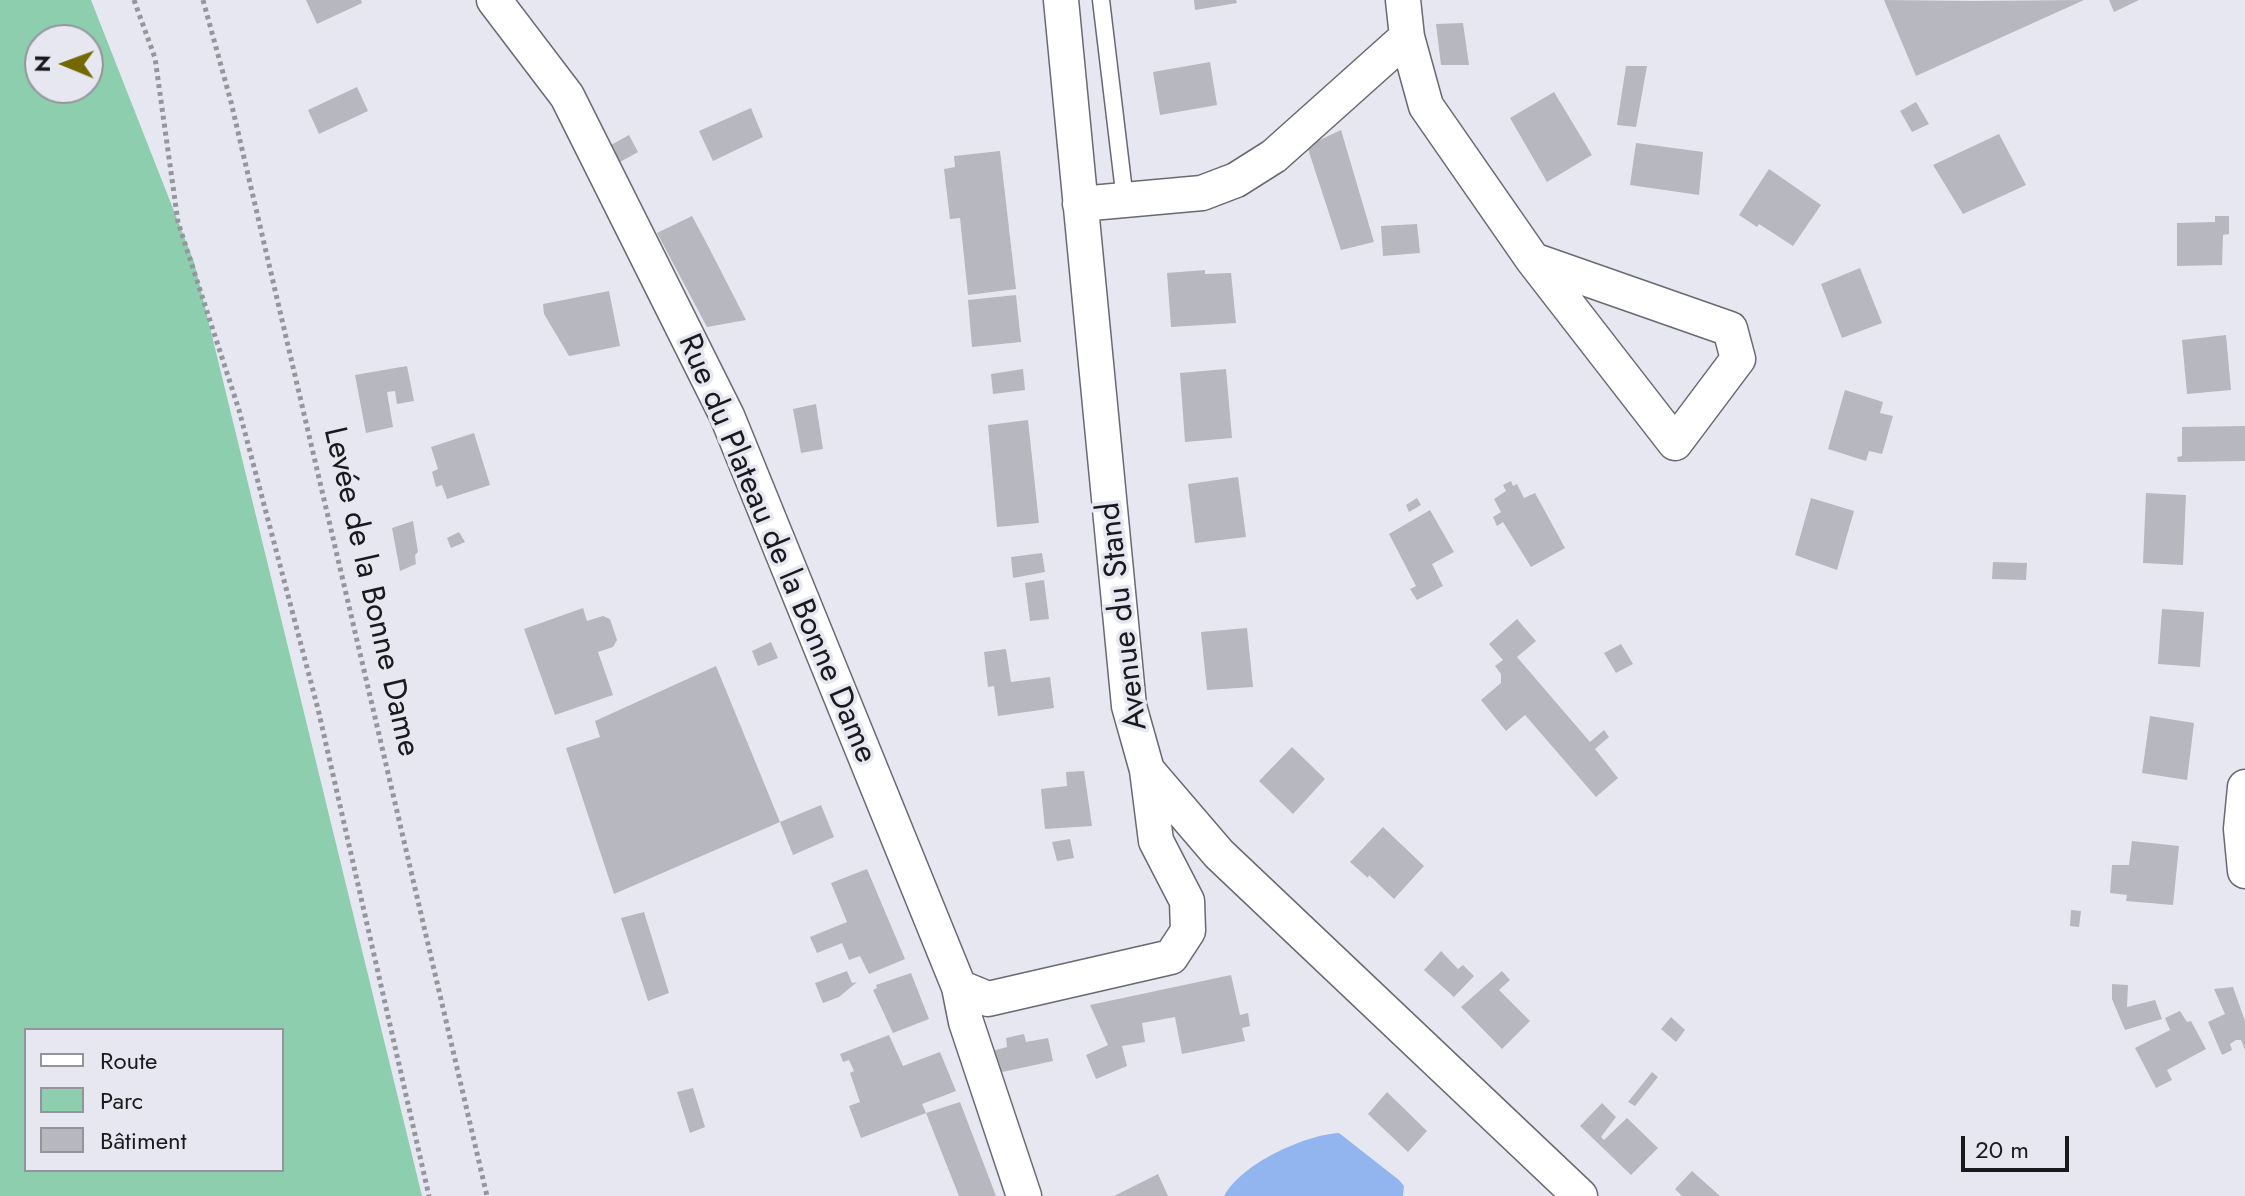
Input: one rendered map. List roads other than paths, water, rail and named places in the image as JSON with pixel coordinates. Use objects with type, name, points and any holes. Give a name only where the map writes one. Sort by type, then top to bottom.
[{"type":"street","name":"Rue du Plateau de la Bonne Dame","points":[[494,0],[567,96],[727,416],[959,987],[966,1022],[1024,1196]]},
{"type":"street","name":"Avenue du Stand","points":[[1061,0],[1129,706],[1147,770],[1219,854],[1580,1196]]},
{"type":"street","points":[[1403,0],[1407,37],[1426,106],[1533,260],[1675,443],[1738,359],[1730,329],[1533,260]]},
{"type":"street","points":[[1080,204],[1202,193],[1236,180],[1274,156],[1407,37]]},
{"type":"street","points":[[959,987],[988,999],[1171,957],[1188,931],[1187,901],[1156,841],[1147,770]]},
{"type":"street","points":[[2245,787],[2241,829],[2245,871]]},
{"type":"lane","points":[[1101,0],[1125,200]]},
{"type":"water","points":[[1339,1133],[1399,1180],[1404,1186],[1403,1196],[1224,1196],[1244,1173],[1275,1153],[1309,1139]]}]
